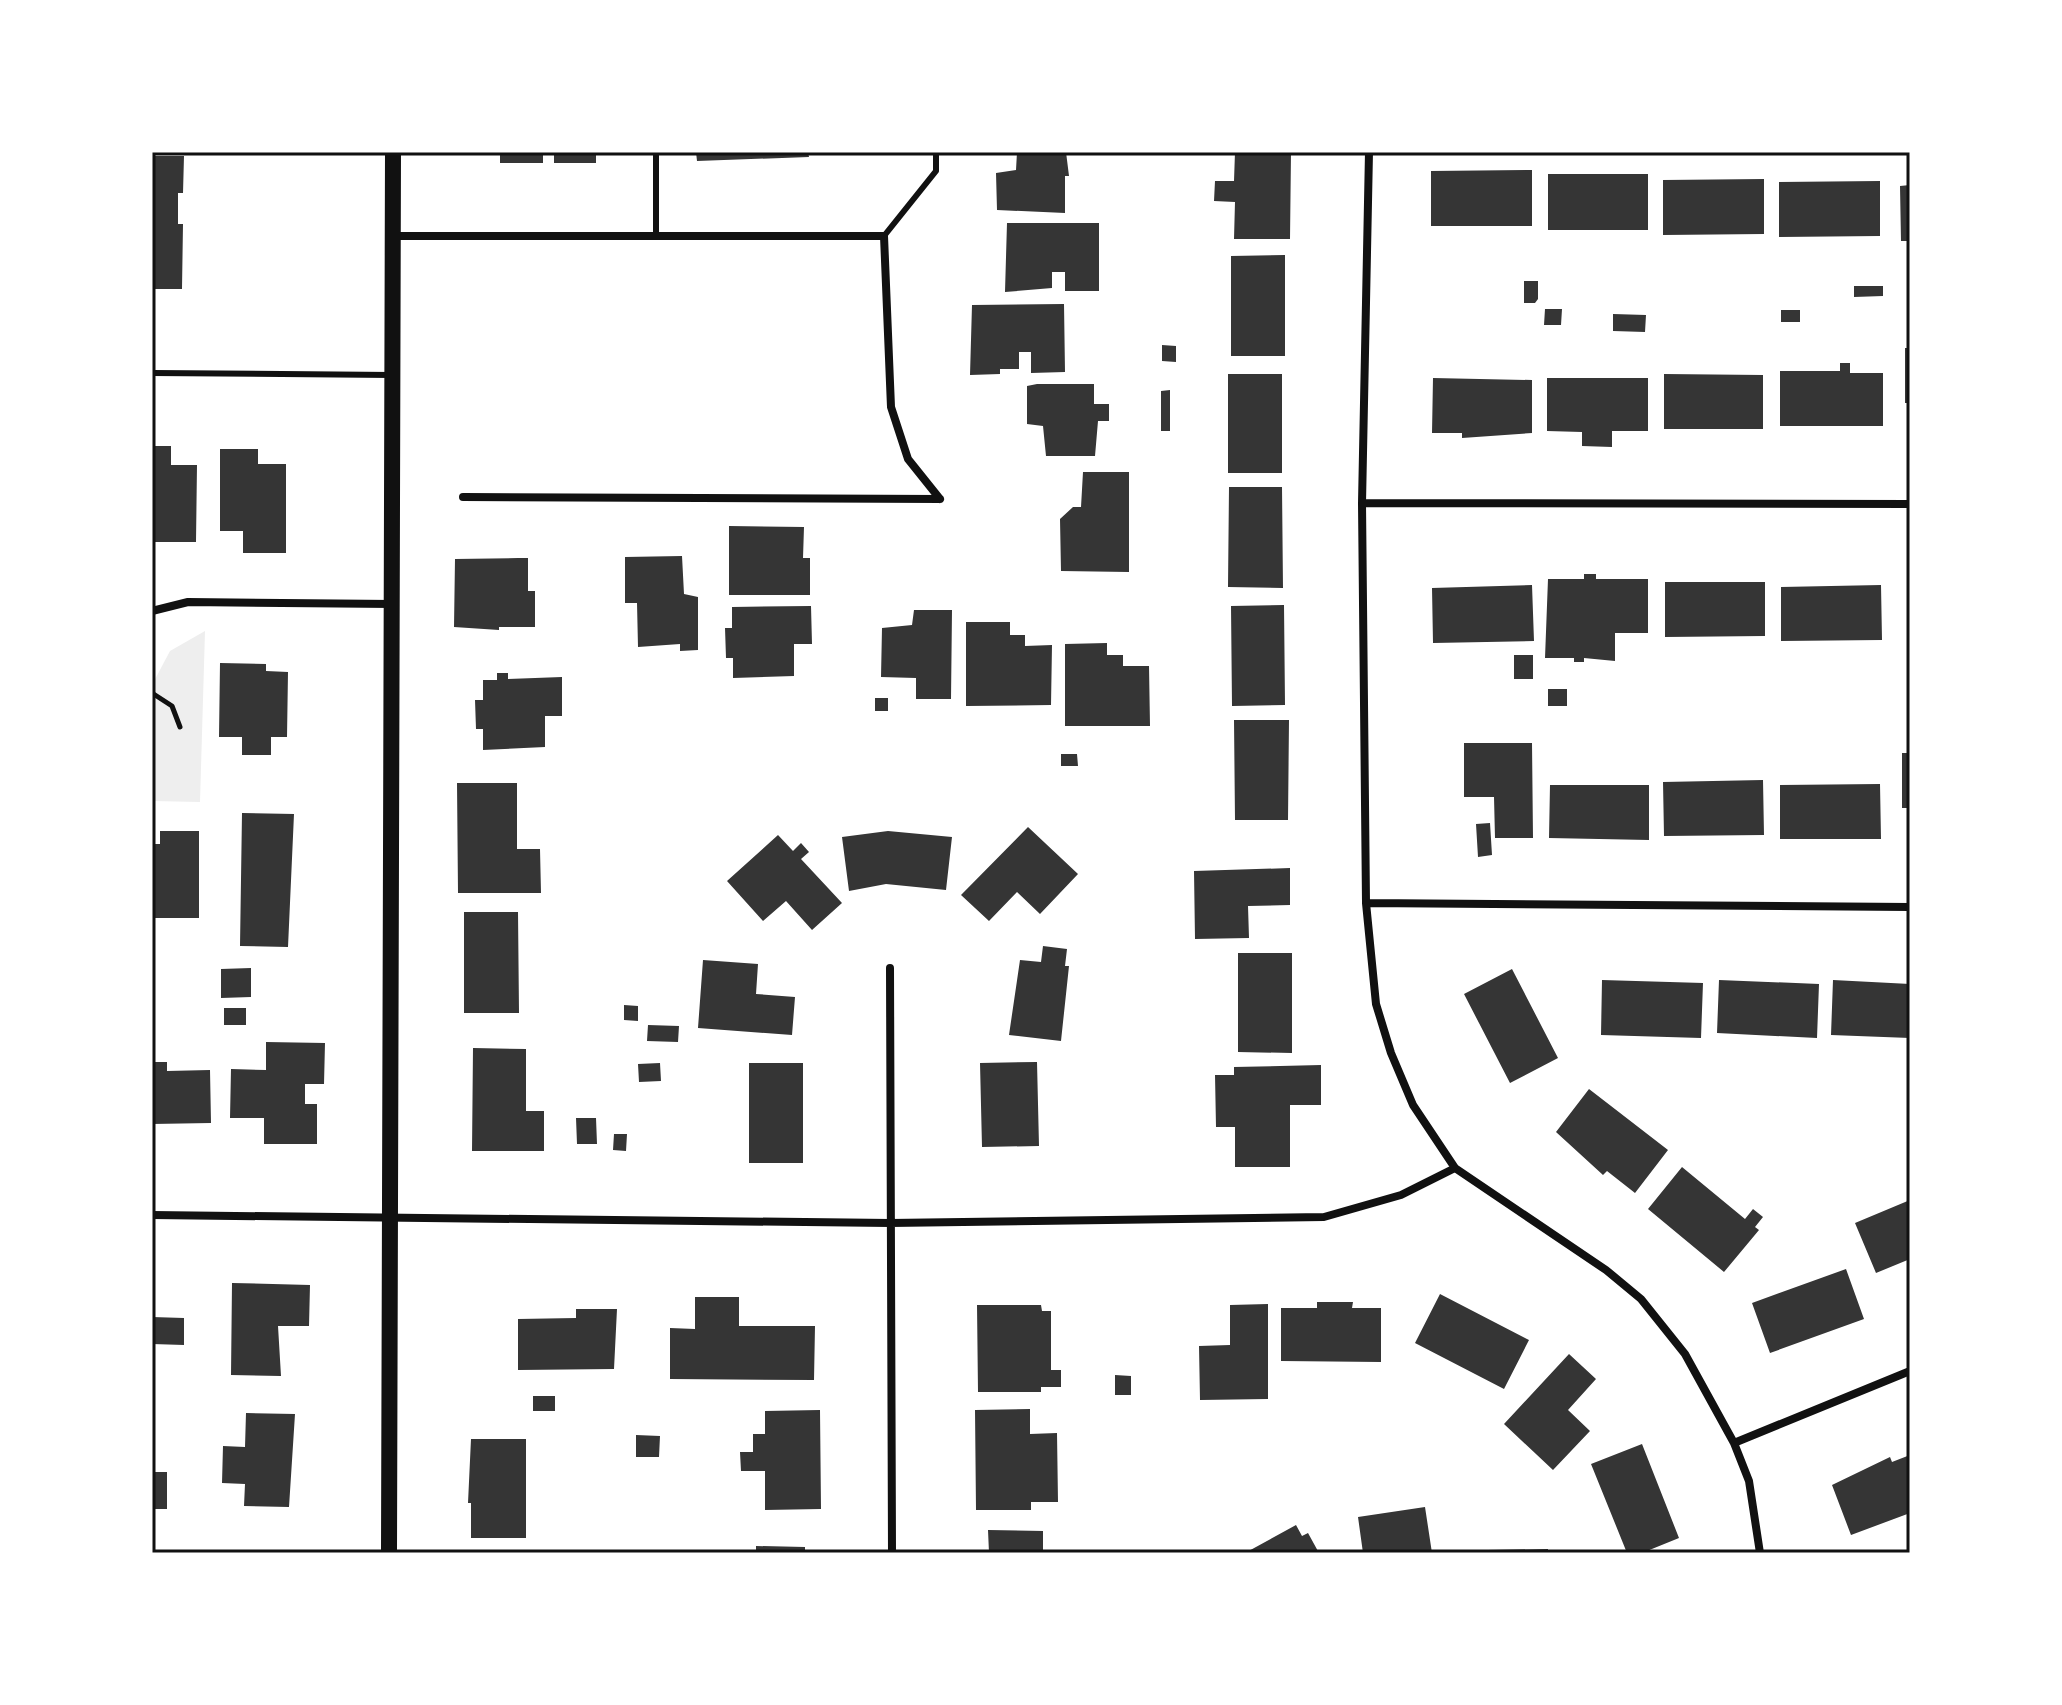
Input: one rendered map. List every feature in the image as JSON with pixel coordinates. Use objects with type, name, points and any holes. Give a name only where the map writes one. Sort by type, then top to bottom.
[{"type":"main road","points":[[389,1553],[393,1220],[393,152]]},
{"type":"street","points":[[1369,152],[1362,503],[1366,903],[1376,1004],[1391,1053],[1413,1105],[1455,1168],[1606,1270],[1641,1299],[1685,1354],[1734,1443],[1749,1481],[1760,1553]]},
{"type":"street","points":[[393,236],[884,236],[891,407],[908,459],[940,499],[463,497]]},
{"type":"street","points":[[1362,503],[1910,504]]},
{"type":"street","points":[[152,611],[188,602],[393,604]]},
{"type":"street","points":[[1366,903],[1910,907]]},
{"type":"street","points":[[890,968],[892,1553]]},
{"type":"street","points":[[152,1215],[890,1223],[1324,1217],[1401,1195],[1455,1168]]},
{"type":"street","points":[[1734,1443],[1910,1371]]},
{"type":"lane","points":[[656,152],[656,236]]},
{"type":"lane","points":[[884,236],[936,171],[936,152]]},
{"type":"lane","points":[[152,373],[393,375]]},
{"type":"path","points":[[152,693],[172,706],[180,727]]},
{"type":"shaded area","points":[[205,631],[200,802],[152,801],[152,685],[170,651]]},
{"type":"building","points":[[500,152],[543,152],[543,163],[500,163]]},
{"type":"building","points":[[554,152],[596,152],[596,163],[554,163]]},
{"type":"building","points":[[696,152],[808,152],[809,157],[697,161]]},
{"type":"building","points":[[1017,152],[1066,152],[1069,176],[1065,176],[1065,213],[997,210],[996,173],[1016,170]]},
{"type":"building","points":[[1235,152],[1291,152],[1290,239],[1234,239],[1235,202],[1214,201],[1215,181],[1234,181]]},
{"type":"building","points":[[152,156],[184,156],[183,193],[178,193],[178,224],[183,224],[182,289],[152,289]]},
{"type":"building","points":[[1532,170],[1532,226],[1431,226],[1431,171]]},
{"type":"building","points":[[1548,174],[1648,174],[1648,230],[1548,230]]},
{"type":"building","points":[[1764,179],[1764,234],[1663,235],[1663,180]]},
{"type":"building","points":[[1880,181],[1880,236],[1779,237],[1779,182]]},
{"type":"building","points":[[1910,185],[1910,241],[1901,241],[1900,186]]},
{"type":"building","points":[[1007,223],[1099,223],[1099,291],[1065,291],[1065,272],[1052,272],[1052,288],[1005,292]]},
{"type":"building","points":[[1285,255],[1285,356],[1231,356],[1231,256]]},
{"type":"building","points":[[1524,281],[1538,281],[1538,299],[1535,303],[1524,303]]},
{"type":"building","points":[[1854,286],[1883,286],[1883,296],[1854,297]]},
{"type":"building","points":[[1064,304],[1065,372],[1031,373],[1031,352],[1019,352],[1019,369],[1000,369],[1000,374],[970,375],[972,305]]},
{"type":"building","points":[[1545,309],[1562,309],[1561,325],[1544,325]]},
{"type":"building","points":[[1781,310],[1800,310],[1800,322],[1781,322]]},
{"type":"building","points":[[1613,314],[1646,315],[1645,332],[1613,331]]},
{"type":"building","points":[[1162,345],[1176,346],[1176,362],[1162,361]]},
{"type":"building","points":[[1905,348],[1910,348],[1910,403],[1905,403]]},
{"type":"building","points":[[1840,363],[1850,363],[1850,373],[1883,373],[1883,426],[1780,426],[1780,371],[1840,371]]},
{"type":"building","points":[[1228,374],[1282,374],[1282,473],[1228,473]]},
{"type":"building","points":[[1664,374],[1763,375],[1763,429],[1664,429]]},
{"type":"building","points":[[1433,378],[1532,380],[1532,433],[1462,438],[1462,433],[1432,433]]},
{"type":"building","points":[[1547,378],[1648,378],[1648,431],[1612,431],[1612,447],[1582,446],[1582,432],[1547,431]]},
{"type":"building","points":[[1094,384],[1094,404],[1109,404],[1109,421],[1098,421],[1095,456],[1046,456],[1043,426],[1027,424],[1027,386]]},
{"type":"building","points":[[1170,390],[1170,431],[1161,431],[1161,391]]},
{"type":"building","points":[[152,446],[171,446],[171,465],[197,465],[196,542],[152,542]]},
{"type":"building","points":[[220,449],[258,449],[258,464],[286,464],[286,553],[243,553],[243,531],[220,531]]},
{"type":"building","points":[[1083,472],[1129,472],[1129,572],[1061,571],[1060,519],[1073,507],[1081,507]]},
{"type":"building","points":[[1229,487],[1282,487],[1283,588],[1228,587]]},
{"type":"building","points":[[729,526],[804,527],[803,558],[810,558],[810,595],[729,595]]},
{"type":"building","points":[[682,556],[684,594],[698,597],[698,650],[680,651],[680,644],[638,647],[637,603],[625,603],[625,557]]},
{"type":"building","points":[[528,558],[528,591],[535,591],[535,627],[499,627],[499,630],[454,627],[455,559]]},
{"type":"building","points":[[1584,574],[1596,574],[1596,579],[1648,579],[1648,633],[1615,633],[1615,661],[1584,658],[1584,662],[1574,662],[1574,658],[1545,658],[1548,579],[1584,579]]},
{"type":"building","points":[[1665,582],[1765,582],[1765,636],[1665,637]]},
{"type":"building","points":[[1532,585],[1534,641],[1433,643],[1432,588]]},
{"type":"building","points":[[1881,585],[1882,640],[1781,641],[1781,587]]},
{"type":"building","points":[[1284,605],[1285,705],[1232,706],[1231,606]]},
{"type":"building","points":[[811,606],[812,644],[794,644],[794,676],[733,678],[733,658],[726,658],[725,628],[732,628],[732,607]]},
{"type":"building","points":[[914,610],[952,610],[951,699],[916,699],[916,678],[881,677],[882,628],[912,625]]},
{"type":"building","points":[[966,622],[1010,622],[1010,635],[1025,635],[1025,646],[1052,645],[1051,705],[966,706]]},
{"type":"building","points":[[1107,643],[1107,655],[1123,655],[1123,666],[1149,666],[1150,726],[1065,726],[1065,644]]},
{"type":"building","points":[[1514,655],[1533,655],[1533,679],[1514,679]]},
{"type":"building","points":[[220,663],[266,664],[266,671],[288,672],[287,737],[271,737],[271,755],[242,755],[242,737],[219,737]]},
{"type":"building","points":[[497,673],[508,673],[508,679],[562,677],[562,716],[545,716],[545,747],[483,750],[483,729],[476,729],[475,700],[483,700],[483,680],[497,680]]},
{"type":"building","points":[[1548,689],[1567,689],[1567,706],[1548,706]]},
{"type":"building","points":[[875,698],[888,698],[888,711],[875,711]]},
{"type":"building","points":[[1234,720],[1289,720],[1288,820],[1235,820]]},
{"type":"building","points":[[1464,743],[1532,743],[1533,838],[1495,838],[1494,797],[1464,797]]},
{"type":"building","points":[[1902,753],[1910,753],[1910,808],[1902,808]]},
{"type":"building","points":[[1061,754],[1077,754],[1078,766],[1061,766]]},
{"type":"building","points":[[1763,780],[1764,835],[1664,836],[1663,782]]},
{"type":"building","points":[[457,783],[517,783],[517,849],[540,849],[541,893],[458,893]]},
{"type":"building","points":[[1880,784],[1881,839],[1780,839],[1780,785]]},
{"type":"building","points":[[1550,785],[1649,785],[1649,840],[1549,838]]},
{"type":"building","points":[[242,813],[294,814],[288,947],[240,946]]},
{"type":"building","points":[[1490,823],[1492,855],[1478,857],[1476,824]]},
{"type":"building","points":[[1028,827],[1078,874],[1040,914],[1017,892],[989,921],[961,895]]},
{"type":"building","points":[[160,831],[199,831],[199,918],[152,918],[152,844],[160,844]]},
{"type":"building","points":[[888,831],[952,837],[946,890],[886,884],[849,891],[842,837]]},
{"type":"building","points":[[778,835],[793,851],[801,843],[809,852],[801,859],[842,903],[812,930],[786,901],[763,921],[727,881]]},
{"type":"building","points":[[1290,868],[1290,905],[1248,906],[1249,938],[1195,939],[1194,871]]},
{"type":"building","points":[[464,912],[518,912],[519,1013],[464,1013]]},
{"type":"building","points":[[1043,946],[1067,949],[1065,966],[1069,966],[1061,1041],[1009,1035],[1020,960],[1041,962]]},
{"type":"building","points":[[1238,953],[1292,953],[1292,1053],[1238,1052]]},
{"type":"building","points":[[703,960],[758,964],[756,994],[795,997],[792,1035],[698,1028]]},
{"type":"building","points":[[251,968],[251,997],[221,998],[221,969]]},
{"type":"building","points":[[1512,969],[1558,1058],[1510,1083],[1464,994]]},
{"type":"building","points":[[1602,980],[1703,983],[1701,1038],[1601,1035]]},
{"type":"building","points":[[1719,980],[1819,984],[1817,1038],[1717,1033]]},
{"type":"building","points":[[1833,980],[1910,984],[1910,1038],[1831,1035]]},
{"type":"building","points":[[624,1005],[638,1006],[638,1021],[624,1020]]},
{"type":"building","points":[[224,1008],[246,1008],[246,1025],[224,1025]]},
{"type":"building","points":[[648,1025],[679,1026],[678,1042],[647,1041]]},
{"type":"building","points":[[266,1042],[325,1043],[324,1084],[305,1084],[305,1104],[317,1104],[317,1144],[264,1144],[264,1118],[230,1118],[231,1069],[266,1070]]},
{"type":"building","points":[[473,1048],[526,1049],[526,1111],[544,1111],[544,1151],[472,1151]]},
{"type":"building","points":[[152,1062],[167,1062],[167,1071],[210,1070],[211,1123],[152,1124]]},
{"type":"building","points":[[1037,1062],[1039,1146],[982,1147],[980,1063]]},
{"type":"building","points":[[660,1063],[661,1081],[639,1082],[638,1064]]},
{"type":"building","points":[[749,1063],[803,1063],[803,1163],[749,1163]]},
{"type":"building","points":[[1321,1065],[1321,1105],[1290,1105],[1290,1167],[1235,1167],[1235,1127],[1216,1127],[1215,1075],[1234,1075],[1234,1067]]},
{"type":"building","points":[[1589,1089],[1668,1150],[1635,1193],[1607,1171],[1603,1175],[1556,1132]]},
{"type":"building","points":[[576,1118],[596,1118],[597,1144],[577,1144]]},
{"type":"building","points":[[614,1134],[627,1134],[626,1151],[613,1150]]},
{"type":"building","points":[[1682,1167],[1745,1219],[1753,1209],[1763,1217],[1755,1227],[1759,1230],[1724,1272],[1648,1209]]},
{"type":"building","points":[[1910,1200],[1910,1259],[1876,1273],[1855,1223]]},
{"type":"building","points":[[1846,1269],[1864,1319],[1770,1353],[1752,1303]]},
{"type":"building","points":[[232,1283],[310,1285],[309,1326],[278,1326],[281,1376],[231,1375]]},
{"type":"building","points":[[1440,1294],[1529,1340],[1504,1389],[1415,1343]]},
{"type":"building","points":[[695,1297],[739,1297],[739,1326],[815,1326],[814,1380],[670,1379],[670,1328],[695,1329]]},
{"type":"building","points":[[1317,1302],[1353,1302],[1352,1308],[1381,1308],[1381,1362],[1281,1361],[1281,1308],[1317,1308]]},
{"type":"building","points":[[1268,1304],[1268,1399],[1200,1400],[1199,1346],[1230,1345],[1230,1305]]},
{"type":"building","points":[[977,1305],[1041,1305],[1042,1311],[1051,1311],[1051,1370],[1061,1370],[1061,1387],[1041,1387],[1041,1392],[978,1392]]},
{"type":"building","points":[[576,1309],[617,1309],[614,1369],[518,1370],[518,1319],[576,1318]]},
{"type":"building","points":[[152,1317],[184,1318],[184,1345],[152,1344]]},
{"type":"building","points":[[1569,1354],[1596,1379],[1568,1410],[1590,1431],[1553,1470],[1504,1424]]},
{"type":"building","points":[[1115,1375],[1131,1376],[1131,1395],[1115,1395]]},
{"type":"building","points":[[533,1396],[555,1396],[555,1411],[533,1411]]},
{"type":"building","points":[[1030,1409],[1030,1434],[1057,1433],[1058,1502],[1031,1502],[1031,1510],[976,1510],[975,1410]]},
{"type":"building","points":[[820,1410],[821,1509],[765,1510],[765,1471],[741,1471],[740,1452],[753,1452],[753,1434],[765,1434],[765,1411]]},
{"type":"building","points":[[246,1413],[295,1414],[289,1507],[244,1506],[245,1484],[222,1483],[223,1446],[245,1447]]},
{"type":"building","points":[[636,1435],[660,1436],[659,1457],[636,1457]]},
{"type":"building","points":[[471,1439],[526,1439],[526,1538],[471,1538],[471,1503],[468,1503]]},
{"type":"building","points":[[1642,1444],[1679,1538],[1642,1553],[1627,1553],[1591,1464]]},
{"type":"building","points":[[1910,1455],[1910,1513],[1851,1535],[1832,1485],[1890,1457],[1892,1462]]},
{"type":"building","points":[[152,1472],[167,1472],[167,1509],[152,1509]]},
{"type":"building","points":[[1425,1507],[1432,1553],[1363,1553],[1358,1517]]},
{"type":"building","points":[[1296,1525],[1302,1536],[1308,1533],[1319,1553],[1245,1553]]},
{"type":"building","points":[[988,1530],[1043,1531],[1043,1553],[989,1553]]},
{"type":"building","points":[[756,1546],[805,1547],[805,1553],[756,1553]]},
{"type":"building","points":[[1548,1549],[1548,1553],[1488,1553],[1488,1550]]}]
